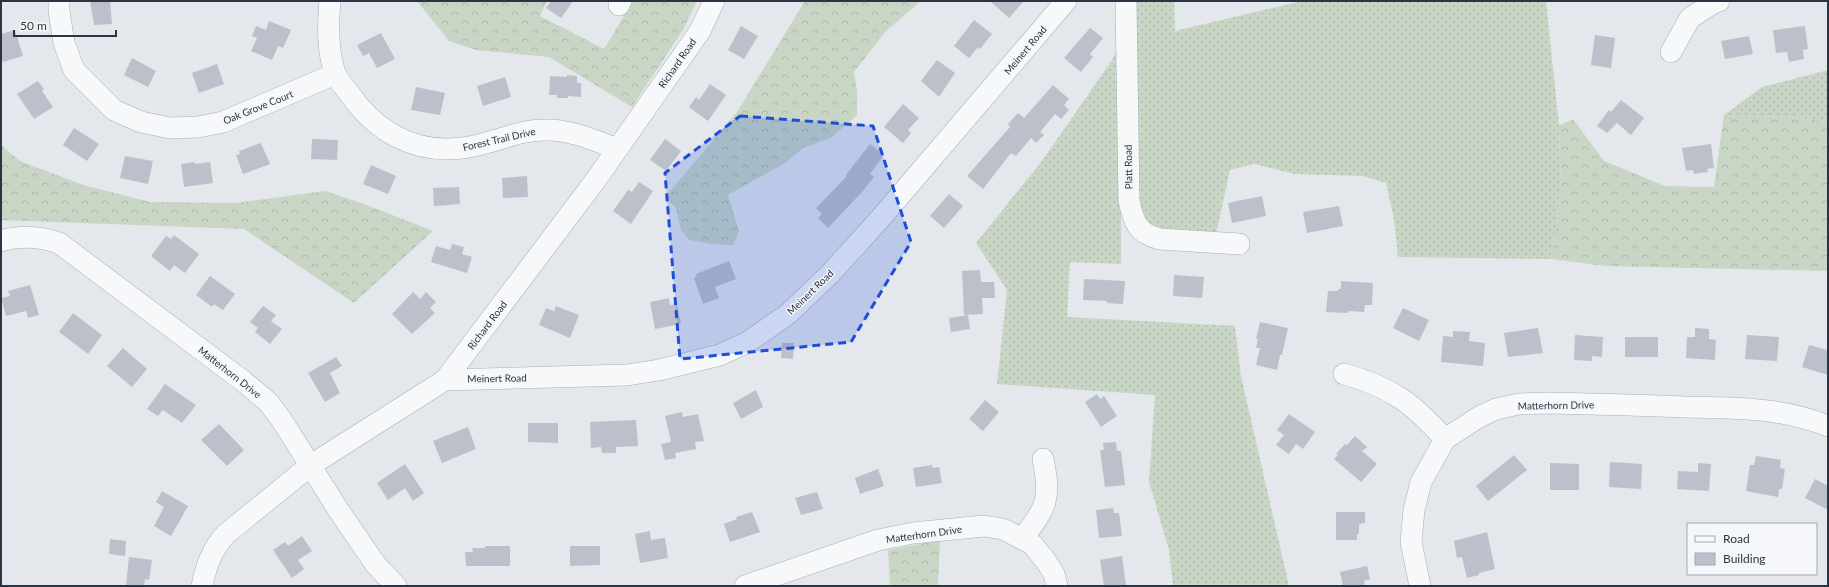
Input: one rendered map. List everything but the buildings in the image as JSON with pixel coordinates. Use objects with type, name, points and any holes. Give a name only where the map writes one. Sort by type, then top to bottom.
[{"type":"street","name":"Oak Grove Court","points":[[59,1],[64,43],[74,70],[114,110],[141,122],[170,128],[198,127],[224,122],[335,74]]},
{"type":"street","points":[[330,1],[329,44],[335,74]]},
{"type":"street","name":"Richard Road","points":[[202,586],[210,557],[216,545],[226,534],[311,465],[445,380],[595,181],[700,31],[714,1]]},
{"type":"street","name":"Meinert Road","points":[[445,380],[627,375],[659,370],[720,355],[748,342],[788,314],[830,274],[879,220],[1066,1]]},
{"type":"street","name":"Platt Road","points":[[1126,1],[1129,201],[1133,217],[1138,228],[1148,236],[1160,239],[1239,244]]},
{"type":"street","points":[[1671,52],[1690,18],[1719,1]]},
{"type":"street","name":"Forest Trail Drive","points":[[335,74],[356,104],[377,126],[403,141],[429,148],[462,148],[496,141],[527,131],[545,130],[561,131],[584,137],[617,149]]},
{"type":"street","name":"Matterhorn Drive","points":[[1,241],[19,237],[47,239],[59,243],[243,381],[268,402],[281,419],[339,511],[376,565],[396,586]]},
{"type":"street","points":[[1344,374],[1383,387],[1406,401],[1445,439]]},
{"type":"street","name":"Matterhorn Drive","points":[[1420,586],[1411,542],[1411,524],[1421,482],[1445,439],[1479,417],[1496,410],[1519,404],[1606,404],[1758,409],[1784,412],[1828,426]]},
{"type":"street","points":[[1024,538],[1038,519],[1045,504],[1048,492],[1043,459]]},
{"type":"street","name":"Matterhorn Drive","points":[[745,586],[878,540],[913,533],[984,526],[1003,529],[1024,538],[1038,550],[1046,561],[1054,574],[1056,586]]},
{"type":"highlighted area","points":[[740,116],[873,126],[911,242],[851,342],[680,359],[665,173]]},
{"type":"green space","points":[[417,1],[547,1],[540,16],[604,49],[633,1],[697,1],[683,30],[632,107],[549,57],[476,50],[449,41]]},
{"type":"green space","points":[[805,1],[921,1],[885,32],[854,72],[857,90],[857,115],[831,138],[803,148],[785,163],[728,195],[739,231],[733,245],[711,244],[689,240],[681,230],[676,208],[665,197],[737,112]]},
{"type":"green space","points":[[1133,1],[1174,1],[1175,31],[1302,1],[1546,1],[1559,126],[1561,191],[1551,259],[1398,257],[1394,219],[1386,183],[1363,176],[1295,174],[1254,164],[1230,170],[1216,234],[1155,230],[1139,216]]},
{"type":"green space","points":[[1121,43],[1121,264],[1070,262],[1067,317],[1235,326],[1241,376],[1289,586],[1173,586],[1169,550],[1149,482],[1155,395],[997,384],[1007,290],[976,243],[1042,161],[1112,60]]},
{"type":"green space","points":[[1828,70],[1828,123],[1800,117],[1724,115],[1762,87]]},
{"type":"green space","points":[[1724,115],[1800,117],[1828,123],[1828,271],[1606,266],[1551,259],[1561,191],[1559,126],[1573,119],[1604,161],[1665,186],[1714,187]]},
{"type":"green space","points":[[1,145],[20,161],[83,185],[150,202],[235,203],[326,191],[433,231],[354,303],[244,229],[1,220]]},
{"type":"green space","points":[[940,540],[938,586],[890,586],[888,550]]}]
